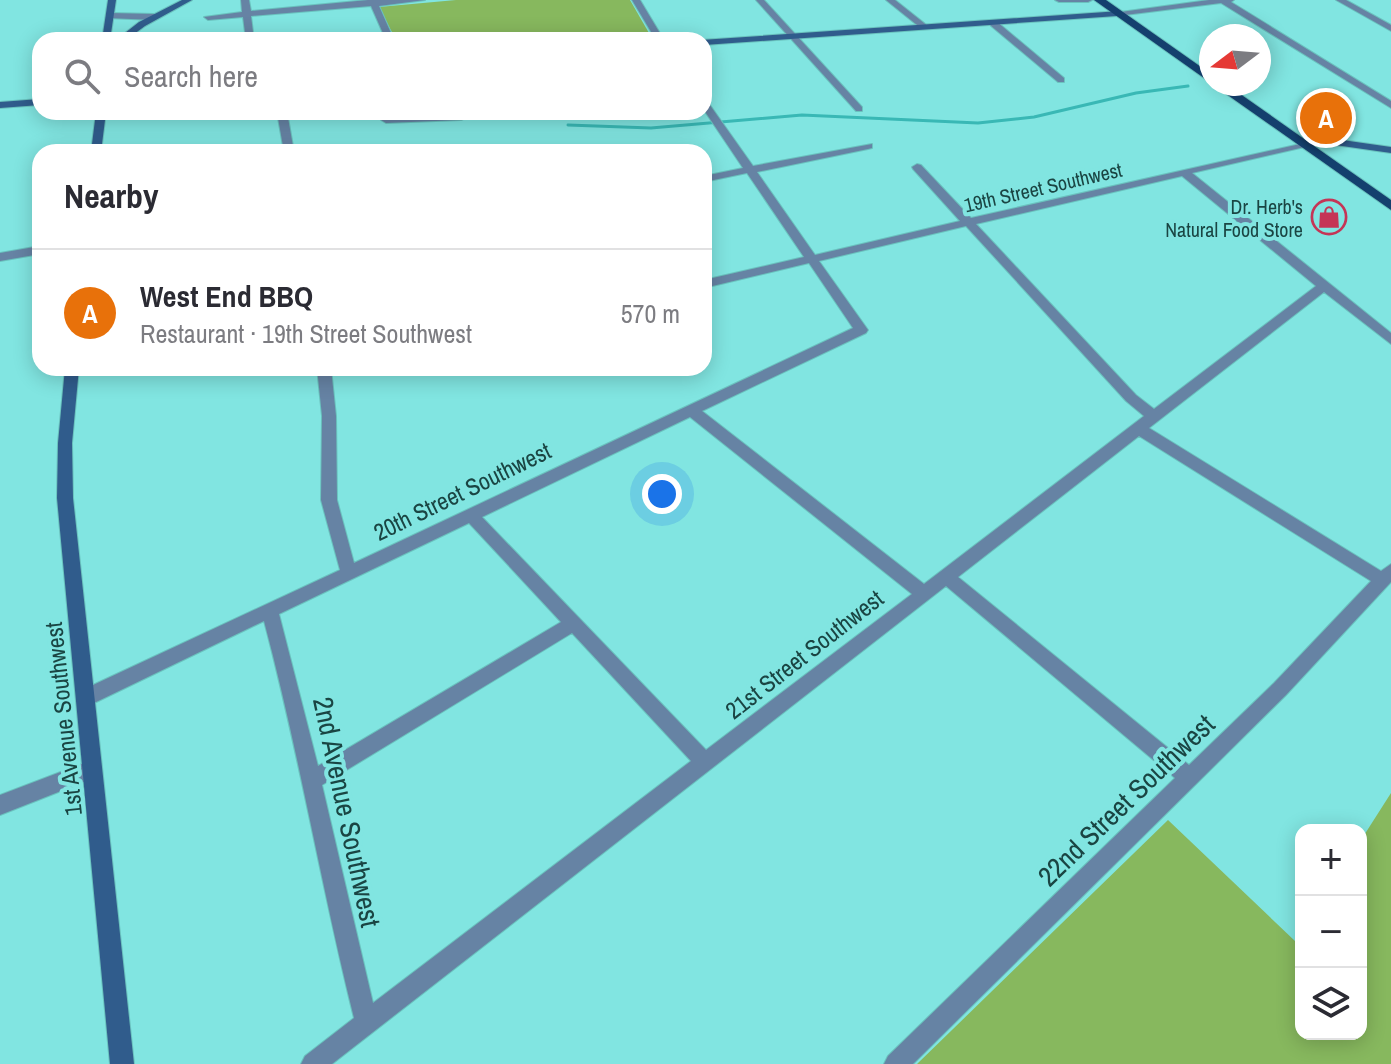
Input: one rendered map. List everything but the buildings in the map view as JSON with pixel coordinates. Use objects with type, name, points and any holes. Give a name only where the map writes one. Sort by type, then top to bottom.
[{"type":"main road","points":[[107,32],[112,0]]},
{"type":"main road","points":[[132,32],[188,0]]},
{"type":"main road","points":[[1099,0],[1199,71]]},
{"type":"main road","points":[[712,41],[1117,13]]},
{"type":"main road","points":[[1235,96],[1391,206]]},
{"type":"main road","points":[[0,105],[32,103]]},
{"type":"main road","points":[[97,144],[100,120]]},
{"type":"main road","name":"19th Street Southwest","points":[[1305,144],[1328,141],[1391,150]]},
{"type":"main road","name":"1st Avenue Southwest","points":[[71,376],[64,454],[65,498],[122,1064]]},
{"type":"street","points":[[245,0],[249,32]]},
{"type":"street","points":[[208,17],[421,0]]},
{"type":"street","points":[[636,0],[655,32]]},
{"type":"street","points":[[760,0],[859,109]]},
{"type":"street","points":[[890,0],[925,27]]},
{"type":"street","points":[[1059,0],[1088,0]]},
{"type":"street","points":[[1117,13],[1230,0]]},
{"type":"street","points":[[1340,0],[1391,28]]},
{"type":"street","points":[[1223,1],[1391,105]]},
{"type":"street","points":[[373,2],[386,32]]},
{"type":"street","points":[[110,16],[155,17]]},
{"type":"street","points":[[993,23],[1061,80]]},
{"type":"street","points":[[712,115],[812,259]]},
{"type":"street","points":[[283,120],[288,144]]},
{"type":"street","name":"19th Street Southwest","points":[[712,282],[1305,144]]},
{"type":"street","points":[[712,177],[868,146]]},
{"type":"street","points":[[917,167],[1131,398],[1152,415]]},
{"type":"street","points":[[1184,172],[1391,340]]},
{"type":"street","points":[[0,257],[32,251]]},
{"type":"street","name":"20th Street Southwest","points":[[85,698],[270,613],[861,330],[812,259]]},
{"type":"street","name":"21st Street Southwest","points":[[313,1064],[1152,415],[1325,285]]},
{"type":"street","points":[[325,376],[329,416],[329,500],[349,574]]},
{"type":"street","points":[[692,411],[923,593]]},
{"type":"street","points":[[1137,428],[1386,576]]},
{"type":"street","points":[[472,516],[704,761]]},
{"type":"street","points":[[945,576],[1190,778]]},
{"type":"street","name":"22nd Street Southwest","points":[[896,1064],[1190,778],[1386,576]]},
{"type":"street","name":"2nd Avenue Southwest","points":[[270,613],[294,695],[345,944],[367,1023]]},
{"type":"street","points":[[312,780],[572,624]]},
{"type":"street","points":[[0,805],[92,769]]},
{"type":"green space","points":[[456,0],[630,0],[648,32],[392,32],[379,7]]},
{"type":"green space","points":[[1391,793],[1391,1064],[917,1064],[1168,820],[1295,941],[1295,1040],[1367,1040],[1367,831]]},
{"type":"waterway","points":[[568,125],[651,128],[802,115],[978,123],[1034,117],[1136,93],[1188,86]]},
{"type":"place","name":"West End BBQ","points":[[1326,118]]},
{"type":"place","name":"Dr. Herb's Natural Food Store","points":[[1329,217]]}]
